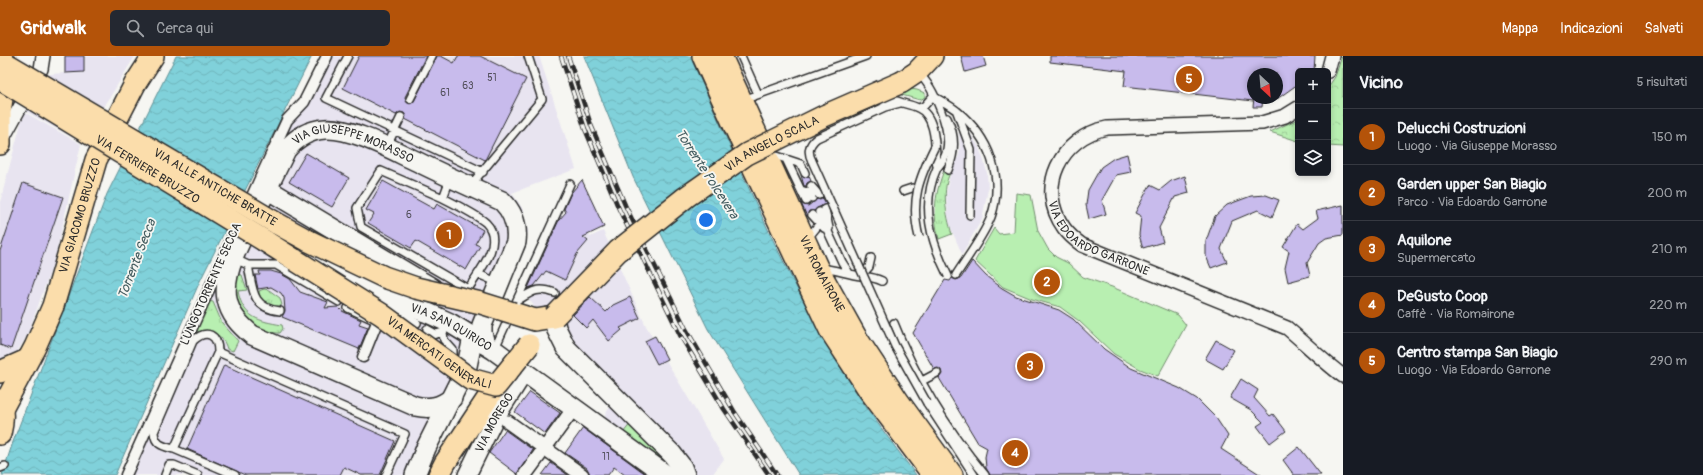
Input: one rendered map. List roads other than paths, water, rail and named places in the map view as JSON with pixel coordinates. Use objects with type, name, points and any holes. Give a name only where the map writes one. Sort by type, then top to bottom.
[{"type":"main road","points":[[0,144],[0,112],[6,73],[4,56]]},
{"type":"main road","name":"VIA GIACOMO BRUZZO","points":[[1,404],[35,347],[53,306],[96,160],[135,84],[154,56]]},
{"type":"main road","points":[[703,56],[756,153],[830,330],[869,390],[933,475]]},
{"type":"main road","name":"VIA ROMAIRONE","points":[[721,56],[749,97],[756,153],[805,242],[817,267],[856,337],[899,402],[952,475]]},
{"type":"main road","name":"VIA ANGELO SCALA","points":[[496,386],[554,317],[618,251],[686,197],[756,153],[831,118],[909,77],[932,56]]},
{"type":"main road","name":"VIA ALLE ANTICHE BRATTE","points":[[0,60],[151,150],[309,241],[384,277],[416,288],[481,303],[516,308],[535,320],[554,317]]},
{"type":"main road","name":"VIA FERRIERE BRUZZO","points":[[0,79],[295,260]]},
{"type":"main road","name":"VIA GIUSEPPE MORASSO","points":[[452,398],[438,407],[428,409],[415,406],[252,335],[240,325],[232,314],[227,299],[226,284],[241,262],[267,189],[286,150],[297,139],[310,132],[324,129],[340,130],[360,136],[502,201],[515,221],[516,242],[482,325],[484,344]]},
{"type":"main road","name":"VIA ALLE ANTICHE BRATTE","points":[[267,189],[440,293]]},
{"type":"main road","name":"VIA SAN QUIRICO","points":[[309,241],[320,261]]},
{"type":"main road","name":"VIA SAN QUIRICO","points":[[295,260],[320,261],[391,300],[411,319],[428,313],[443,330],[484,344],[666,475]]},
{"type":"main road","name":"VIA MERCATI GENERALI","points":[[295,260],[381,314],[470,379],[496,386],[445,463],[439,475]]},
{"type":"main road","points":[[516,308],[528,332],[529,345]]},
{"type":"main road","points":[[554,317],[556,328],[566,348],[672,454],[685,475]]},
{"type":"main road","points":[[418,468],[467,366],[484,344]]},
{"type":"main road","points":[[0,372],[27,360]]},
{"type":"main road","points":[[0,434],[3,422],[1,404]]},
{"type":"main road","points":[[415,406],[423,414],[427,424],[418,468]]},
{"type":"street","points":[[0,144],[41,69],[43,56]]},
{"type":"street","name":"LUNGOTORRENTE SECCA","points":[[126,475],[209,286],[287,120],[304,102],[327,56]]},
{"type":"street","points":[[1329,68],[1332,56]]},
{"type":"street","name":"VIA EDOARDO GARRONE","points":[[1295,110],[1285,116],[1262,123],[1107,128],[1090,133],[1072,145],[1058,166],[1053,182],[1054,204],[1064,228],[1071,237],[1082,246],[1286,328],[1306,344],[1319,358],[1343,376]]},
{"type":"street","points":[[363,357],[382,325]]},
{"type":"street","name":"VIA MOREGO","points":[[467,475],[494,420],[524,373]]},
{"type":"street","points":[[525,475],[574,408]]},
{"type":"street","points":[[508,422],[582,475]]},
{"type":"lane","points":[[348,56],[326,98],[483,172]]},
{"type":"lane","points":[[410,99],[432,56]]},
{"type":"lane","points":[[470,186],[542,99],[528,56]]},
{"type":"lane","points":[[740,56],[749,97],[866,56]]},
{"type":"lane","points":[[909,77],[924,78],[934,96],[946,126],[948,138],[945,157],[932,178],[928,198],[928,216],[932,239],[948,276]]},
{"type":"lane","points":[[919,108],[924,106],[934,96]]},
{"type":"lane","points":[[934,96],[956,110],[975,129],[990,152],[995,172],[996,192],[990,218],[956,275]]},
{"type":"lane","points":[[859,110],[879,101],[891,98],[900,103],[919,108],[928,117],[934,129],[937,168]]},
{"type":"lane","points":[[900,103],[885,107],[817,138],[812,142],[809,149],[809,156],[895,346],[927,402],[974,475]]},
{"type":"lane","points":[[938,106],[948,119],[952,130],[954,145],[953,158],[948,170]]},
{"type":"lane","points":[[956,110],[971,150],[970,215]]},
{"type":"lane","points":[[386,148],[401,117]]},
{"type":"lane","points":[[919,237],[915,212],[916,193],[923,170],[935,146]]},
{"type":"lane","points":[[756,153],[786,159],[801,164],[805,173]]},
{"type":"lane","points":[[786,159],[801,190],[812,198],[811,186]]},
{"type":"lane","points":[[381,171],[443,198],[485,223],[491,230],[493,238],[491,250],[468,289],[361,227],[357,208],[381,171]]},
{"type":"lane","points":[[443,198],[451,178]]},
{"type":"lane","points":[[516,308],[570,184]]},
{"type":"lane","points":[[903,191],[912,188]]},
{"type":"lane","points":[[832,238],[820,223],[819,212],[832,238],[842,262],[850,273]]},
{"type":"lane","points":[[805,242],[820,223]]},
{"type":"lane","points":[[861,276],[867,270],[872,258]]},
{"type":"lane","points":[[280,311],[264,307],[256,302],[241,262],[276,265],[339,302]]},
{"type":"lane","points":[[817,267],[833,268],[861,276],[871,276],[882,281]]},
{"type":"lane","points":[[478,274],[499,283]]},
{"type":"lane","points":[[484,344],[533,291],[545,289],[554,293]]},
{"type":"lane","points":[[348,308],[393,332],[411,319]]},
{"type":"lane","points":[[894,323],[907,356],[920,382],[962,448],[985,475]]},
{"type":"lane","points":[[426,331],[429,336],[443,330],[444,340],[453,350],[453,358]]},
{"type":"lane","points":[[174,449],[218,352],[218,343],[214,337],[206,334],[199,335],[193,341],[154,432],[157,442],[162,446],[174,449],[235,475]]},
{"type":"lane","points":[[218,352],[404,434],[386,475]]},
{"type":"lane","points":[[920,382],[936,373]]},
{"type":"lane","points":[[165,475],[169,465],[174,465],[198,475]]},
{"type":"water","name":"Torrente Secca","points":[[176,56],[312,56],[200,281],[115,475],[2,475],[13,442],[107,194]]},
{"type":"water","name":"Torrente Polcevera","points":[[584,56],[690,56],[760,214],[798,291],[840,366],[876,422],[916,475],[799,475],[708,329],[633,177]]},
{"type":"railway","points":[[561,56],[585,129],[619,209],[680,335],[724,409],[769,475]]},
{"type":"railway","points":[[568,56],[591,125],[625,205],[686,329],[734,411],[777,475]]},
{"type":"place","name":"Centro stampa San Biagio","points":[[1189,79]]},
{"type":"place","name":"Delucchi Costruzioni","points":[[449,235]]},
{"type":"place","name":"Garden upper San Biagio","points":[[1047,282]]},
{"type":"place","name":"Aquilone","points":[[1030,366]]},
{"type":"place","name":"DeGusto Coop","points":[[1015,453]]}]
